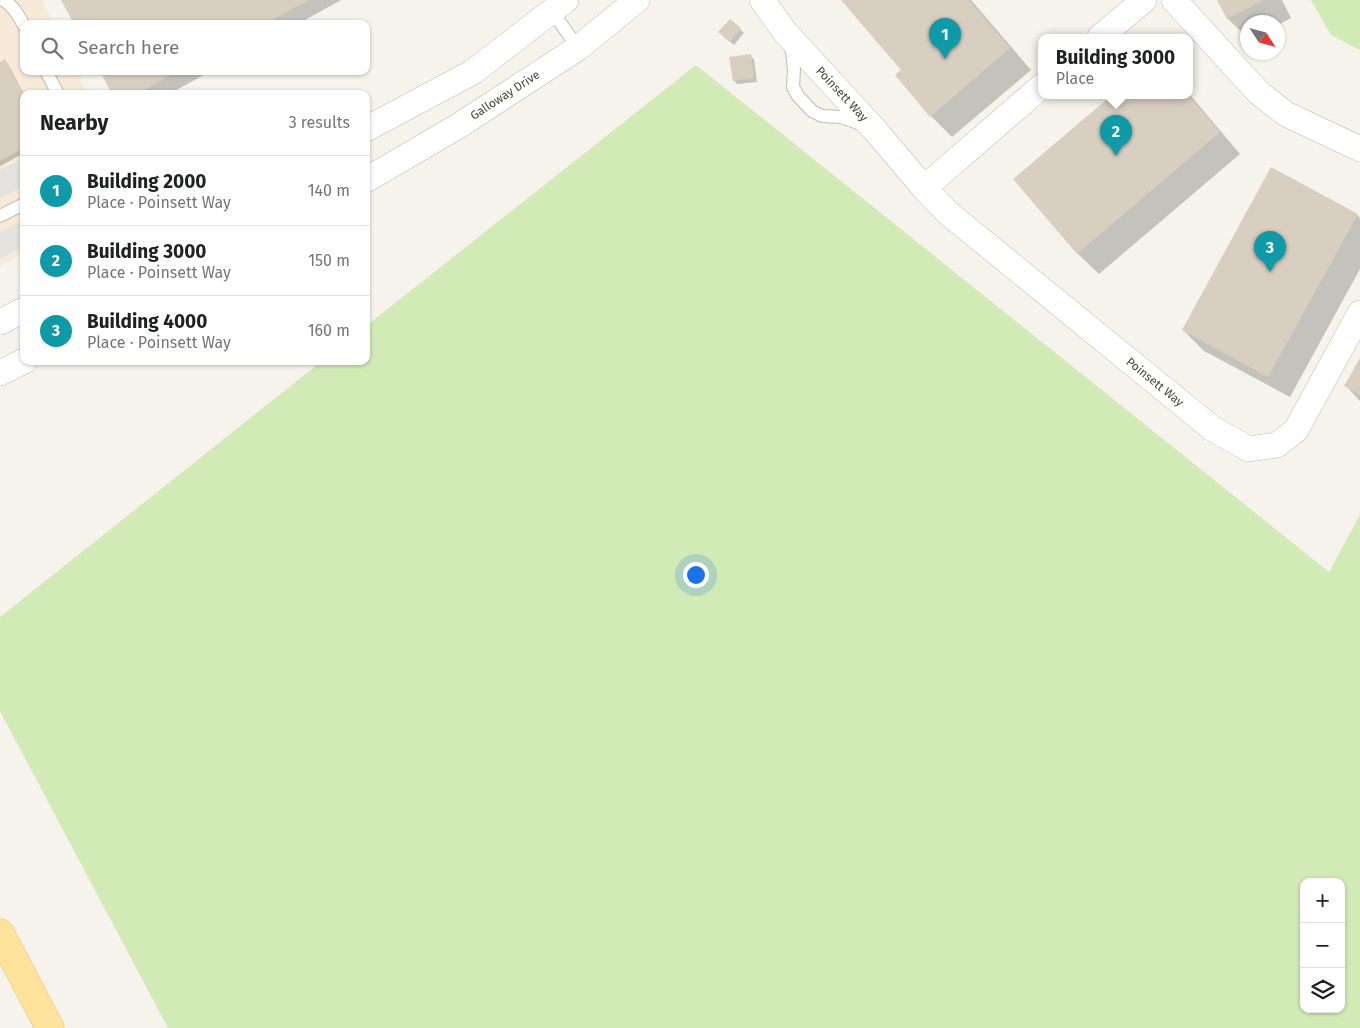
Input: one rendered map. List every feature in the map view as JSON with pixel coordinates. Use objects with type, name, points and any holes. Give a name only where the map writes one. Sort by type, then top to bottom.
[{"type":"main road","points":[[0,933],[6,950],[50,1028]]},
{"type":"street","name":"Galloway Drive","points":[[370,178],[460,125],[578,48],[637,0]]},
{"type":"street","name":"Poinsett Way","points":[[762,0],[784,32],[874,129],[948,213],[1213,429],[1249,449],[1277,445],[1296,430],[1360,313]]},
{"type":"street","points":[[1104,34],[1144,0]]},
{"type":"street","points":[[1174,0],[1259,93],[1286,114],[1360,148]]},
{"type":"street","points":[[370,127],[473,72],[559,6]]},
{"type":"street","points":[[924,188],[1038,89]]},
{"type":"street","points":[[0,322],[20,312]]},
{"type":"street","points":[[0,373],[20,363]]},
{"type":"lane","points":[[3,0],[17,13],[21,20]]},
{"type":"lane","points":[[559,6],[578,48]]},
{"type":"lane","points":[[784,32],[792,52],[794,69],[793,87],[798,96],[812,111],[822,116],[841,117],[857,121],[874,129]]},
{"type":"lane","points":[[48,75],[56,90]]},
{"type":"lane","points":[[0,216],[20,206]]},
{"type":"shaded area","points":[[0,0],[42,0],[51,20],[20,20],[20,75],[79,75],[86,90],[20,90],[20,255],[0,266]]},
{"type":"shaded area","points":[[20,160],[20,188],[0,199],[0,170]]},
{"type":"shaded area","points":[[20,222],[20,249],[0,259],[0,232]]},
{"type":"green space","points":[[1311,0],[1360,0],[1360,50],[1331,35]]},
{"type":"green space","points":[[696,65],[1329,572],[1360,515],[1360,1028],[168,1028],[0,711],[0,617],[317,365],[370,365],[370,323]]},
{"type":"building","points":[[61,0],[309,0],[272,20],[72,20]]},
{"type":"building","points":[[841,0],[969,0],[1010,48],[930,117],[895,75],[901,70]]},
{"type":"building","points":[[1217,0],[1264,0],[1227,19]]},
{"type":"building","points":[[730,19],[741,28],[730,42],[718,32]]},
{"type":"building","points":[[751,54],[754,78],[733,81],[729,57]]},
{"type":"building","points":[[5,59],[21,90],[20,150],[0,161],[0,62]]},
{"type":"building","points":[[102,75],[171,75],[144,90],[110,90]]},
{"type":"building","points":[[1107,99],[1191,99],[1220,132],[1077,254],[1013,179]]},
{"type":"building","points":[[1271,167],[1358,214],[1268,377],[1182,330]]},
{"type":"building","points":[[1360,358],[1360,395],[1344,386]]},
{"type":"place","name":"Building 2000","points":[[945,59]]},
{"type":"place","name":"Building 3000","points":[[1116,156]]},
{"type":"place","name":"Building 4000","points":[[1270,272]]}]
